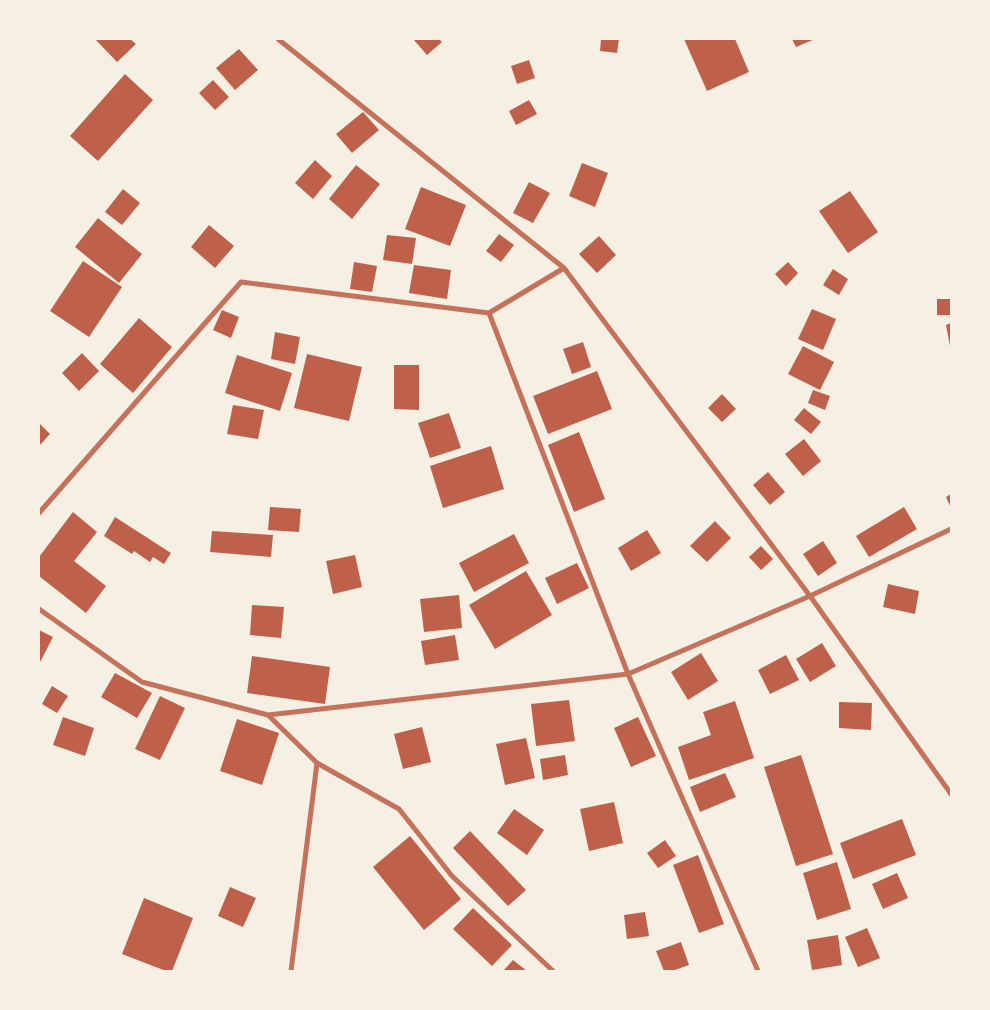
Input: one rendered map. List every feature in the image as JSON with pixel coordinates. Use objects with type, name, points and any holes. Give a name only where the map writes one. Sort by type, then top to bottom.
[{"type":"street","points":[[278,39],[564,268],[810,596],[951,794]]},
{"type":"street","points":[[39,513],[241,282],[489,313],[564,268]]},
{"type":"street","points":[[489,313],[628,674],[758,971]]},
{"type":"street","points":[[39,609],[142,682],[268,715],[628,674],[810,596],[951,530]]},
{"type":"street","points":[[268,715],[317,763],[399,809],[452,876],[553,971]]},
{"type":"street","points":[[291,971],[317,763]]},
{"type":"building","points":[[95,39],[130,39],[136,44],[117,62]]},
{"type":"building","points":[[413,39],[439,39],[442,42],[427,55]]},
{"type":"building","points":[[601,39],[619,39],[617,53],[600,51]]},
{"type":"building","points":[[684,39],[735,39],[749,72],[707,91]]},
{"type":"building","points":[[792,39],[815,39],[796,47]]},
{"type":"building","points":[[239,49],[258,70],[235,90],[216,68]]},
{"type":"building","points":[[529,60],[535,78],[517,84],[511,66]]},
{"type":"building","points":[[125,74],[153,100],[98,161],[70,136]]},
{"type":"building","points":[[213,80],[229,97],[215,110],[199,93]]},
{"type":"building","points":[[529,100],[537,114],[516,125],[509,111]]},
{"type":"building","points":[[363,112],[379,130],[352,153],[336,134]]},
{"type":"building","points":[[315,160],[332,176],[313,199],[295,183]]},
{"type":"building","points":[[582,163],[608,173],[595,207],[569,196]]},
{"type":"building","points":[[356,165],[380,184],[352,219],[329,199]]},
{"type":"building","points":[[529,182],[550,193],[533,223],[513,213]]},
{"type":"building","points":[[421,187],[466,205],[450,246],[405,229]]},
{"type":"building","points":[[123,189],[140,203],[122,225],[105,212]]},
{"type":"building","points":[[850,191],[878,232],[848,253],[819,211]]},
{"type":"building","points":[[98,218],[142,254],[119,283],[75,247]]},
{"type":"building","points":[[209,225],[234,246],[215,268],[191,247]]},
{"type":"building","points":[[499,234],[514,245],[501,262],[486,251]]},
{"type":"building","points":[[387,235],[416,238],[412,264],[383,260]]},
{"type":"building","points":[[599,236],[616,255],[597,273],[579,254]]},
{"type":"building","points":[[83,261],[122,287],[89,337],[50,311]]},
{"type":"building","points":[[354,262],[377,266],[372,292],[350,289]]},
{"type":"building","points":[[788,262],[798,273],[786,286],[775,274]]},
{"type":"building","points":[[414,265],[451,270],[447,299],[409,293]]},
{"type":"building","points":[[833,269],[848,279],[839,295],[823,285]]},
{"type":"building","points":[[937,299],[951,299],[951,315],[937,315]]},
{"type":"building","points":[[812,309],[836,319],[823,350],[798,339]]},
{"type":"building","points":[[222,310],[239,317],[231,338],[213,330]]},
{"type":"building","points":[[139,318],[172,347],[133,393],[100,364]]},
{"type":"building","points":[[951,323],[951,346],[950,346],[946,325]]},
{"type":"building","points":[[275,332],[300,337],[295,364],[271,359]]},
{"type":"building","points":[[583,342],[591,367],[572,374],[563,349]]},
{"type":"building","points":[[803,346],[834,362],[820,390],[788,374]]},
{"type":"building","points":[[82,353],[99,371],[79,391],[62,373]]},
{"type":"building","points":[[307,354],[362,367],[349,421],[294,408]]},
{"type":"building","points":[[237,355],[292,373],[280,411],[225,393]]},
{"type":"building","points":[[394,365],[419,365],[419,410],[394,409]]},
{"type":"building","points":[[597,371],[612,409],[548,434],[533,396]]},
{"type":"building","points":[[813,390],[830,396],[825,410],[808,403]]},
{"type":"building","points":[[722,394],[736,409],[722,422],[708,408]]},
{"type":"building","points":[[233,405],[264,410],[258,439],[227,434]]},
{"type":"building","points":[[804,408],[821,422],[811,434],[794,420]]},
{"type":"building","points":[[449,413],[461,448],[430,458],[418,423]]},
{"type":"building","points":[[39,423],[50,434],[39,446]]},
{"type":"building","points":[[579,432],[605,499],[574,512],[548,445]]},
{"type":"building","points":[[804,439],[821,461],[803,476],[785,454]]},
{"type":"building","points":[[491,446],[504,489],[443,508],[430,466]]},
{"type":"building","points":[[768,472],[785,492],[770,505],[753,485]]},
{"type":"building","points":[[951,494],[951,508],[946,497]]},
{"type":"building","points":[[270,507],[301,509],[299,532],[268,530]]},
{"type":"building","points":[[904,507],[917,529],[869,557],[856,536]]},
{"type":"building","points":[[73,512],[97,532],[74,561],[106,586],[86,613],[39,576],[39,557]]},
{"type":"building","points":[[115,517],[171,553],[164,564],[153,557],[150,562],[134,551],[132,554],[104,536]]},
{"type":"building","points":[[715,521],[731,538],[707,562],[690,546]]},
{"type":"building","points":[[647,530],[661,553],[631,571],[618,548]]},
{"type":"building","points":[[212,531],[273,535],[271,557],[210,552]]},
{"type":"building","points":[[514,534],[529,563],[474,592],[459,563]]},
{"type":"building","points":[[823,541],[837,563],[818,576],[803,554]]},
{"type":"building","points":[[761,546],[773,559],[761,570],[749,557]]},
{"type":"building","points":[[355,555],[362,587],[333,594],[326,561]]},
{"type":"building","points":[[577,563],[589,588],[557,604],[545,578]]},
{"type":"building","points":[[526,571],[552,615],[495,649],[469,605]]},
{"type":"building","points":[[888,584],[919,591],[915,614],[883,607]]},
{"type":"building","points":[[459,595],[462,628],[424,632],[420,599]]},
{"type":"building","points":[[252,605],[284,607],[281,638],[250,635]]},
{"type":"building","points":[[39,630],[53,637],[39,664]]},
{"type":"building","points":[[455,635],[459,660],[425,665],[421,641]]},
{"type":"building","points":[[822,643],[836,666],[810,682],[796,659]]},
{"type":"building","points":[[701,653],[718,681],[688,700],[671,672]]},
{"type":"building","points":[[786,655],[799,680],[770,694],[758,670]]},
{"type":"building","points":[[252,656],[330,667],[325,704],[247,693]]},
{"type":"building","points":[[115,673],[152,693],[137,718],[101,697]]},
{"type":"building","points":[[52,686],[68,696],[57,713],[42,704]]},
{"type":"building","points":[[160,696],[185,708],[160,760],[135,749]]},
{"type":"building","points":[[569,700],[575,741],[536,746],[531,704]]},
{"type":"building","points":[[735,701],[754,758],[689,780],[678,747],[711,735],[703,712]]},
{"type":"building","points":[[839,702],[872,703],[871,730],[839,728]]},
{"type":"building","points":[[63,717],[94,728],[85,756],[53,745]]},
{"type":"building","points":[[638,717],[656,756],[631,767],[614,728]]},
{"type":"building","points":[[237,719],[279,733],[262,785],[220,771]]},
{"type":"building","points":[[422,727],[431,762],[403,769],[394,734]]},
{"type":"building","points":[[526,738],[535,778],[505,785],[496,744]]},
{"type":"building","points":[[565,755],[568,775],[543,780],[540,759]]},
{"type":"building","points":[[801,755],[833,854],[796,866],[764,767]]},
{"type":"building","points":[[725,773],[736,797],[700,812],[690,787]]},
{"type":"building","points":[[614,802],[623,843],[589,851],[580,809]]},
{"type":"building","points":[[514,809],[544,830],[527,855],[497,833]]},
{"type":"building","points":[[902,819],[916,855],[853,879],[840,843]]},
{"type":"building","points":[[470,831],[526,890],[508,906],[453,848]]},
{"type":"building","points":[[410,836],[461,899],[424,930],[373,867]]},
{"type":"building","points":[[665,840],[676,856],[658,868],[647,853]]},
{"type":"building","points":[[698,855],[724,924],[699,933],[673,865]]},
{"type":"building","points":[[837,862],[851,909],[817,920],[803,873]]},
{"type":"building","points":[[897,873],[908,898],[883,909],[872,884]]},
{"type":"building","points":[[230,887],[256,898],[243,927],[218,916]]},
{"type":"building","points":[[144,898],[193,918],[172,971],[166,971],[122,954]]},
{"type":"building","points":[[473,908],[512,945],[492,966],[453,929]]},
{"type":"building","points":[[645,912],[649,936],[627,939],[624,915]]},
{"type":"building","points":[[867,928],[880,958],[858,967],[845,937]]},
{"type":"building","points":[[838,935],[842,965],[812,970],[807,940]]},
{"type":"building","points":[[681,942],[689,965],[672,971],[664,971],[656,951]]},
{"type":"building","points":[[513,960],[527,971],[503,971]]}]
